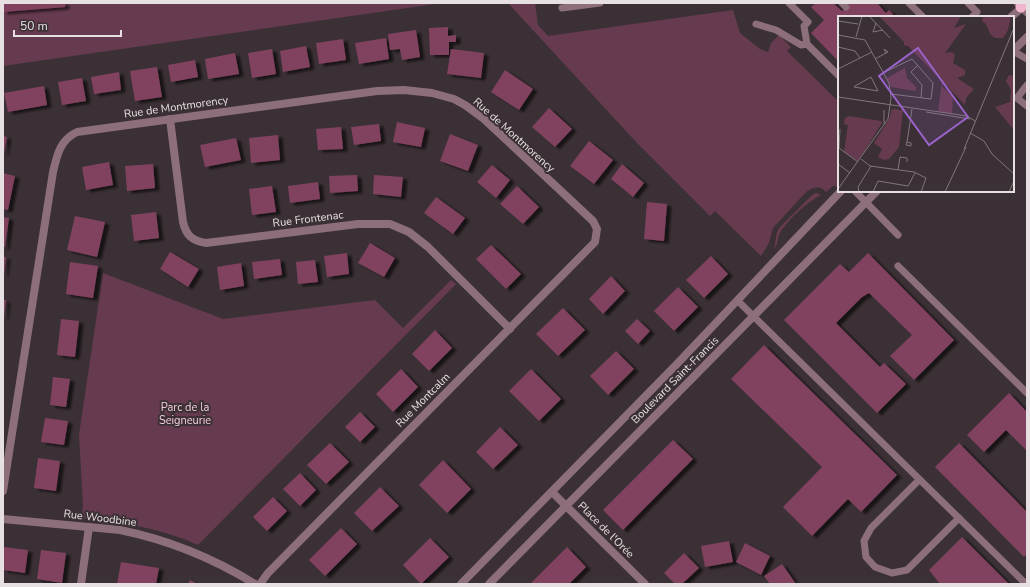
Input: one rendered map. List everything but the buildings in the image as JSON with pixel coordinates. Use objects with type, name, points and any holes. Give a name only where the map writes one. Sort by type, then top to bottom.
[{"type":"street","points":[[1012,16],[1023,6]]},
{"type":"street","points":[[1014,50],[1027,37]]},
{"type":"street","name":"Rue de Montmorency","points":[[3,491],[53,172],[60,149],[66,139],[77,132],[391,90],[404,90],[442,95],[465,105],[484,119],[589,218],[597,229]]},
{"type":"street","name":"Rue Frontenac","points":[[170,119],[184,226],[188,235],[194,240],[206,243],[358,224],[390,224],[409,232],[428,247],[510,328]]},
{"type":"street","name":"Boulevard Saint-Francis","points":[[461,584],[738,301],[840,192]]},
{"type":"street","name":"Boulevard Saint-Francis","points":[[489,584],[876,192]]},
{"type":"street","name":"Rue Montcalm","points":[[260,584],[268,573],[591,247],[595,242],[597,229]]},
{"type":"street","name":"Place de l'Orée","points":[[552,492],[645,584]]},
{"type":"street","name":"Rue Woodbine","points":[[3,519],[89,527],[139,534],[182,546],[228,568],[255,584]]},
{"type":"street","points":[[81,584],[89,527]]},
{"type":"lane","points":[[562,8],[600,3]]},
{"type":"lane","points":[[789,3],[808,22],[804,26],[807,44],[838,75]]},
{"type":"lane","points":[[909,3],[922,16]]},
{"type":"lane","points":[[968,3],[977,12],[973,16]]},
{"type":"lane","points":[[756,24],[776,30],[801,45],[807,44]]},
{"type":"lane","points":[[1014,52],[1027,60]]},
{"type":"lane","points":[[1027,86],[1017,98],[1027,106]]},
{"type":"lane","points":[[856,192],[898,235]]},
{"type":"lane","points":[[898,266],[1027,393]]},
{"type":"lane","points":[[738,301],[919,480],[1026,582]]},
{"type":"lane","points":[[919,480],[871,528],[864,541],[866,557],[876,567],[892,573],[907,570],[959,518]]},
{"type":"green space","points":[[3,3],[442,3],[3,66]]},
{"type":"green space","points":[[508,3],[535,3],[538,25],[548,36],[733,10],[740,33],[760,49],[768,52],[771,43],[779,35],[791,47],[787,51],[838,101],[838,185],[836,187],[834,185],[826,192],[821,188],[816,188],[806,192],[773,228],[769,243],[761,256],[715,211],[710,216],[637,143]]},
{"type":"green space","points":[[816,193],[821,195],[804,206],[789,221],[780,233],[774,249],[777,232],[780,227],[812,195]]},
{"type":"green space","name":"Parc de la Seigneurie","points":[[103,273],[223,319],[375,300],[403,328],[451,280],[456,284],[198,545],[155,530],[81,518],[83,506],[79,435]]}]
